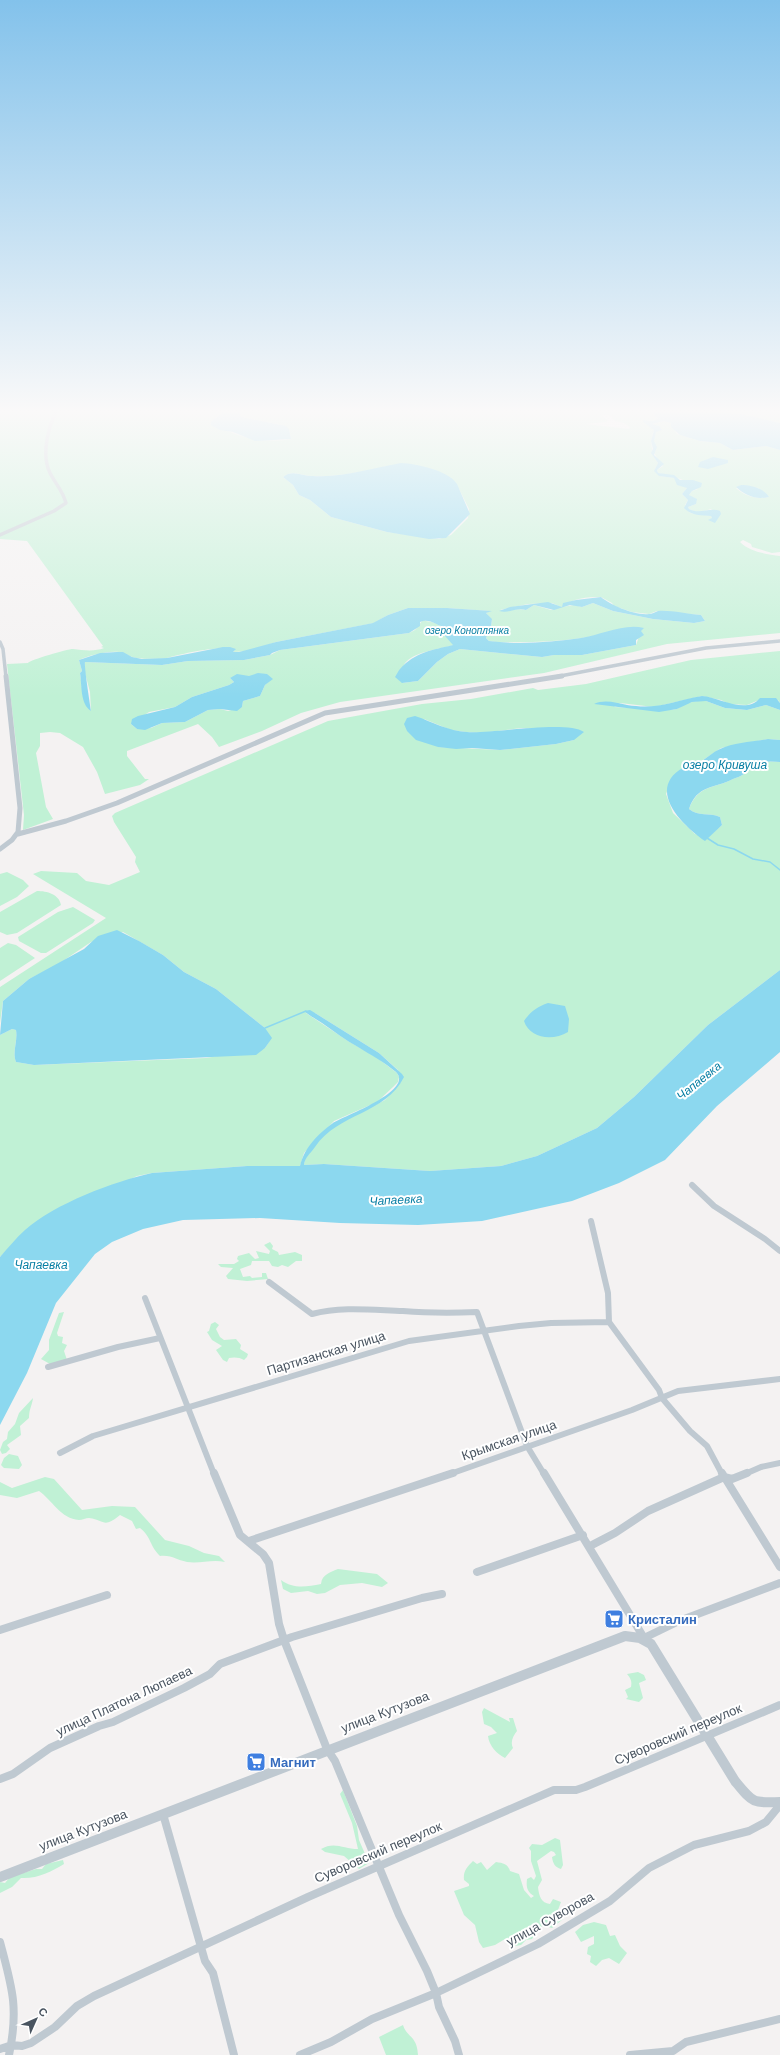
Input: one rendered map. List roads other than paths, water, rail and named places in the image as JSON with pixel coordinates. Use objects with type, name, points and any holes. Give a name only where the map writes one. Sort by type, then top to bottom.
[{"type":"street","points":[[0,535],[25,522],[57,509],[62,505]]},
{"type":"street","points":[[18,834],[66,821],[118,803],[325,713],[590,672],[706,648],[780,641]]},
{"type":"street","points":[[0,642],[3,649],[20,808],[18,834],[15,839],[0,849]]},
{"type":"street","points":[[692,1185],[714,1206],[780,1251]]},
{"type":"street","points":[[591,1221],[608,1293],[609,1322],[659,1390],[662,1398],[690,1431],[707,1446],[724,1477],[780,1567]]},
{"type":"street","points":[[269,1282],[312,1314],[326,1310],[354,1309],[434,1313],[477,1312],[494,1362],[519,1422],[527,1446],[590,1546],[644,1638],[651,1644],[735,1781],[746,1795],[757,1804],[780,1802]]},
{"type":"street","points":[[145,1298],[226,1504],[240,1535],[263,1554],[269,1563],[279,1624],[284,1640],[327,1749],[335,1761],[399,1915],[436,1993],[439,2007],[460,2055]]},
{"type":"street","name":"Партизанская улица","points":[[60,1453],[93,1436],[409,1341],[484,1332],[519,1326],[551,1323],[609,1322]]},
{"type":"street","points":[[48,1367],[110,1351],[136,1342],[160,1338]]},
{"type":"street","name":"Крымская улица","points":[[249,1541],[395,1493],[632,1410],[678,1391],[704,1386],[780,1379]]},
{"type":"street","points":[[590,1546],[615,1533],[648,1511],[724,1477],[732,1479],[761,1467],[780,1463]]},
{"type":"street","points":[[477,1572],[583,1535]]},
{"type":"street","points":[[644,1638],[679,1620],[738,1600],[780,1583]]},
{"type":"street","name":"улица Платона Люпаева","points":[[0,1779],[13,1774],[50,1748],[98,1726],[113,1722],[184,1688],[210,1674],[220,1664],[284,1640],[422,1598],[442,1594]]},
{"type":"street","points":[[0,1630],[107,1595]]},
{"type":"street","name":"улица Кутузова","points":[[0,1877],[327,1749],[620,1637],[632,1635],[644,1638]]},
{"type":"street","name":"Суворовский переулок","points":[[0,2049],[12,2045],[22,2046],[32,2043],[55,2027],[77,2006],[201,1947],[378,1866],[554,1790],[576,1790],[585,1787],[780,1705]]},
{"type":"street","name":"улица Суворова","points":[[300,2055],[331,2042],[372,2019],[436,1993],[538,1944],[562,1928],[610,1902],[649,1868],[694,1845],[750,1831],[766,1822],[780,1805]]},
{"type":"street","points":[[162,1814],[205,1961],[213,1973],[234,2055]]},
{"type":"street","points":[[0,1942],[12,1986],[15,2013],[12,2045],[9,2055]]},
{"type":"street","points":[[630,2055],[673,2051],[686,2042],[780,2019]]},
{"type":"water","points":[[316,505],[466,505],[470,514],[446,538],[429,539],[387,532],[331,517]]},
{"type":"water","points":[[686,505],[694,505],[688,507],[689,509],[693,511],[716,510],[720,511],[721,514],[715,523],[708,520],[712,518],[711,516],[697,515],[687,511],[684,508]]},
{"type":"water","points":[[601,597],[630,612],[650,614],[663,611],[701,615],[705,621],[694,623],[653,619],[613,611],[593,603],[582,607],[570,605],[554,610],[534,605],[526,610],[519,609],[506,612],[499,611],[510,607],[548,602],[562,607],[563,603]]},
{"type":"water","name":"озеро Коноплянка","points":[[408,608],[447,608],[492,611],[486,613],[492,619],[491,627],[486,638],[489,641],[524,643],[558,641],[589,637],[612,630],[629,627],[644,628],[641,631],[644,635],[636,640],[636,645],[582,655],[554,655],[542,657],[460,649],[448,654],[437,662],[418,681],[402,683],[395,677],[406,663],[425,652],[453,645],[445,636],[445,628],[430,621],[423,621],[420,622],[420,626],[409,633],[280,650],[270,655],[244,660],[188,661],[162,665],[85,662],[91,711],[87,708],[83,699],[80,673],[82,671],[79,660],[100,653],[123,652],[132,657],[142,659],[167,658],[223,647],[230,647],[236,649],[233,652],[239,652],[276,642],[373,623],[388,615]]},
{"type":"water","points":[[258,673],[267,674],[273,679],[265,685],[260,696],[243,701],[242,707],[237,711],[220,709],[208,710],[185,722],[162,723],[145,730],[137,729],[131,724],[132,719],[138,716],[175,707],[192,697],[229,685],[234,682],[230,678],[237,674],[249,676]]},
{"type":"water","points":[[702,696],[740,705],[754,703],[760,698],[776,698],[780,703],[780,710],[766,705],[747,710],[725,708],[706,701],[692,702],[677,709],[659,712],[594,704],[615,702],[627,705],[657,706]]},
{"type":"water","points":[[415,716],[447,728],[467,732],[562,727],[584,732],[574,740],[556,744],[500,750],[472,748],[456,749],[438,747],[416,740],[407,731],[404,724],[407,718]]},
{"type":"water","name":"озеро Кривуша","points":[[768,739],[780,740],[780,762],[764,762],[753,765],[748,768],[744,774],[706,789],[692,801],[689,809],[700,814],[720,817],[722,825],[705,841],[687,826],[671,806],[667,796],[668,786],[673,776],[684,767],[702,761],[725,747]]},
{"type":"water","points":[[117,930],[163,955],[184,972],[216,989],[265,1028],[272,1038],[265,1048],[256,1055],[34,1065],[16,1062],[16,1030],[12,1029],[0,1035],[3,1001],[29,979],[84,949],[98,936]]},
{"type":"water","name":"Чапаевка","points":[[780,970],[780,1052],[717,1106],[665,1160],[619,1183],[572,1201],[482,1221],[418,1225],[340,1223],[260,1218],[183,1220],[143,1229],[112,1242],[95,1254],[56,1303],[27,1373],[0,1425],[0,1257],[25,1230],[37,1220],[68,1203],[103,1188],[152,1173],[247,1166],[300,1166],[305,1153],[317,1136],[333,1123],[387,1095],[395,1087],[399,1079],[396,1072],[304,1011],[310,1010],[379,1053],[404,1077],[396,1089],[385,1099],[374,1107],[336,1127],[325,1136],[305,1160],[304,1165],[324,1164],[430,1171],[501,1166],[537,1156],[597,1128],[634,1097],[708,1025]]},
{"type":"water","points":[[548,1003],[565,1006],[569,1019],[568,1032],[556,1037],[543,1037],[531,1032],[527,1027],[524,1021],[529,1015],[537,1008]]},
{"type":"waterway","points":[[707,838],[718,845],[734,849],[753,859],[770,862],[780,870]]},
{"type":"waterway","points":[[265,1028],[306,1011]]},
{"type":"place","name":"Кристалин","points":[[614,1619]]},
{"type":"place","name":"Магнит","points":[[256,1762]]}]
